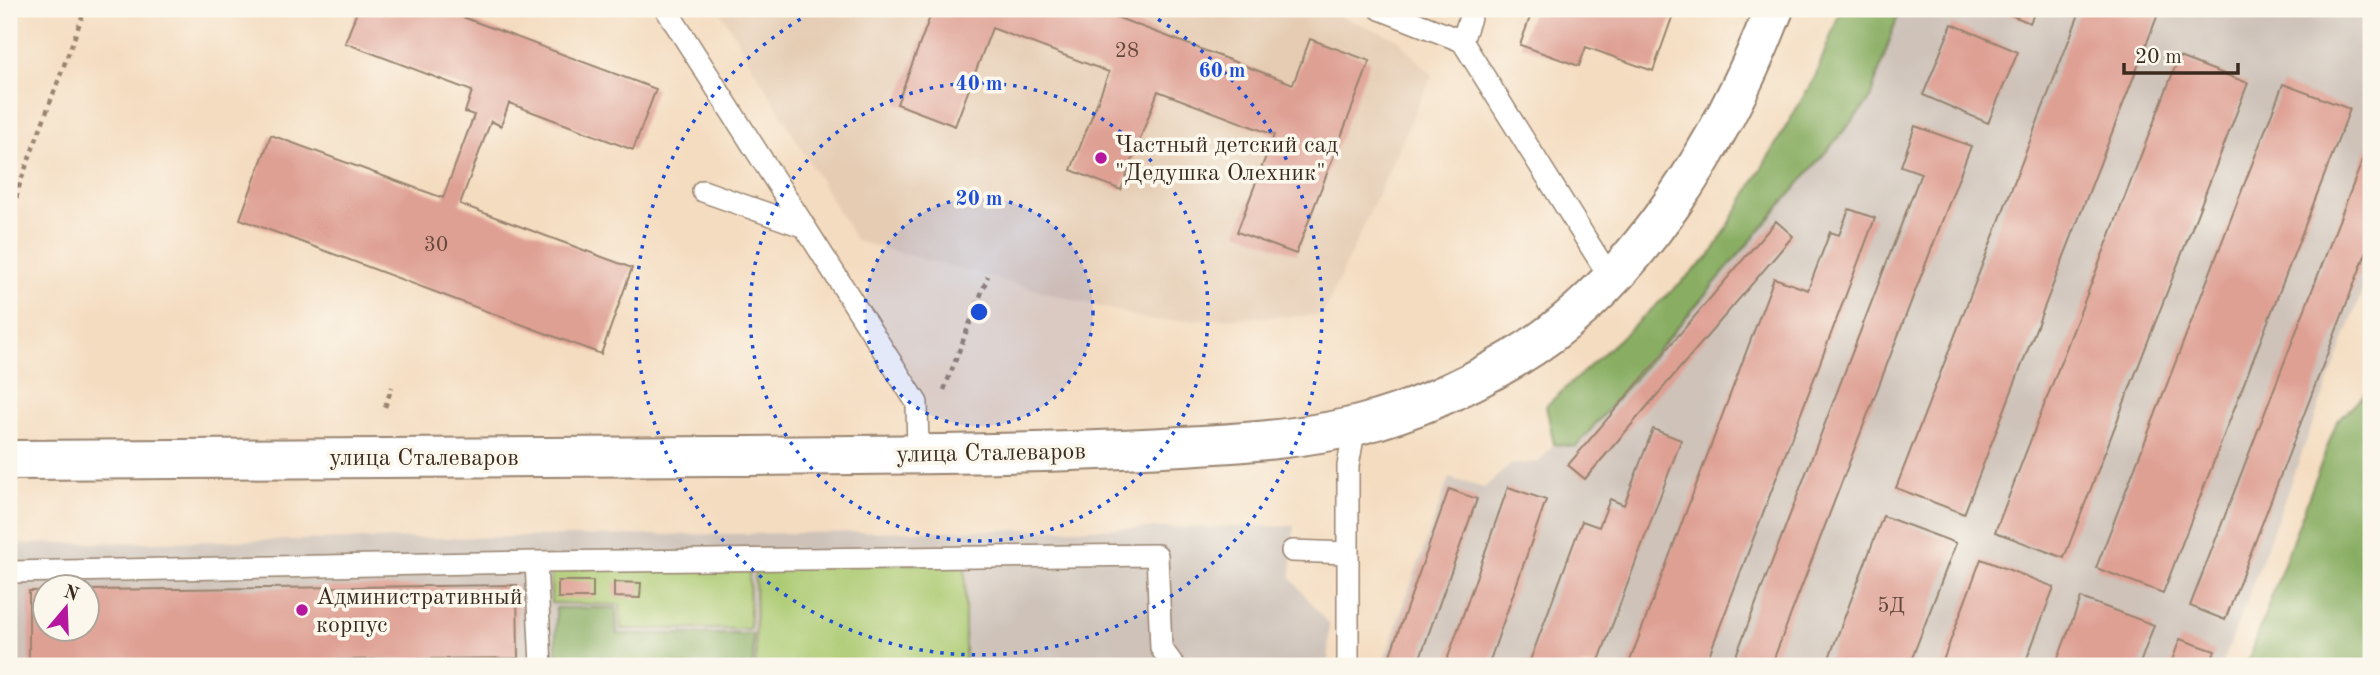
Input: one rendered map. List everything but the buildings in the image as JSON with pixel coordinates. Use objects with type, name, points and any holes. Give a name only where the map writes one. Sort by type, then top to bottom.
[{"type":"main road","name":"улица Сталеваров","points":[[9,460],[1079,451],[1277,438],[1355,426],[1398,414],[1448,393],[1514,359],[1567,322],[1611,279],[1687,181],[1742,83],[1774,9]]},
{"type":"lane","points":[[666,9],[917,404],[918,454]]},
{"type":"lane","points":[[1380,9],[1462,41],[1611,279]]},
{"type":"lane","points":[[1462,41],[1473,9]]},
{"type":"lane","points":[[703,191],[805,227]]},
{"type":"lane","points":[[1348,666],[1348,466],[1355,426]]},
{"type":"lane","points":[[1292,551],[1348,552]]},
{"type":"lane","points":[[9,572],[536,562],[1157,555],[1161,648],[1174,666]]},
{"type":"lane","points":[[536,562],[541,666]]},
{"type":"path","points":[[9,227],[20,183],[85,9]]},
{"type":"path","points":[[944,391],[988,276]]},
{"type":"path","points":[[385,407],[391,387]]},
{"type":"shaded area","name":"Частный детский сад \"Дедушка Олехник\"","points":[[719,9],[1322,9],[1398,39],[1432,75],[1323,315],[1153,321],[856,241]]},
{"type":"shaded area","points":[[1900,9],[2371,9],[2371,268],[2222,666],[1382,666],[1449,478],[1484,488],[1510,465],[1539,462],[1554,444],[1576,447],[1869,101]]},
{"type":"shaded area","points":[[1294,526],[1291,578],[1329,625],[1328,666],[9,666],[9,544]]},
{"type":"green space","points":[[1841,9],[1900,9],[1869,101],[1576,447],[1554,444],[1546,406],[1711,255],[1815,77]]},
{"type":"green space","points":[[2371,388],[2371,666],[2246,666],[2337,421]]},
{"type":"green space","points":[[965,563],[965,666],[756,666],[755,565]]},
{"type":"green space","points":[[749,564],[750,629],[621,629],[620,605],[551,603],[551,568]]},
{"type":"green space","points":[[556,608],[616,608],[617,634],[753,634],[753,666],[556,666]]},
{"type":"place","name":"Частный детский сад \"Дедушка Олехник\"","points":[[1101,158]]},
{"type":"place","name":"Административный корпус","points":[[302,610]]}]
